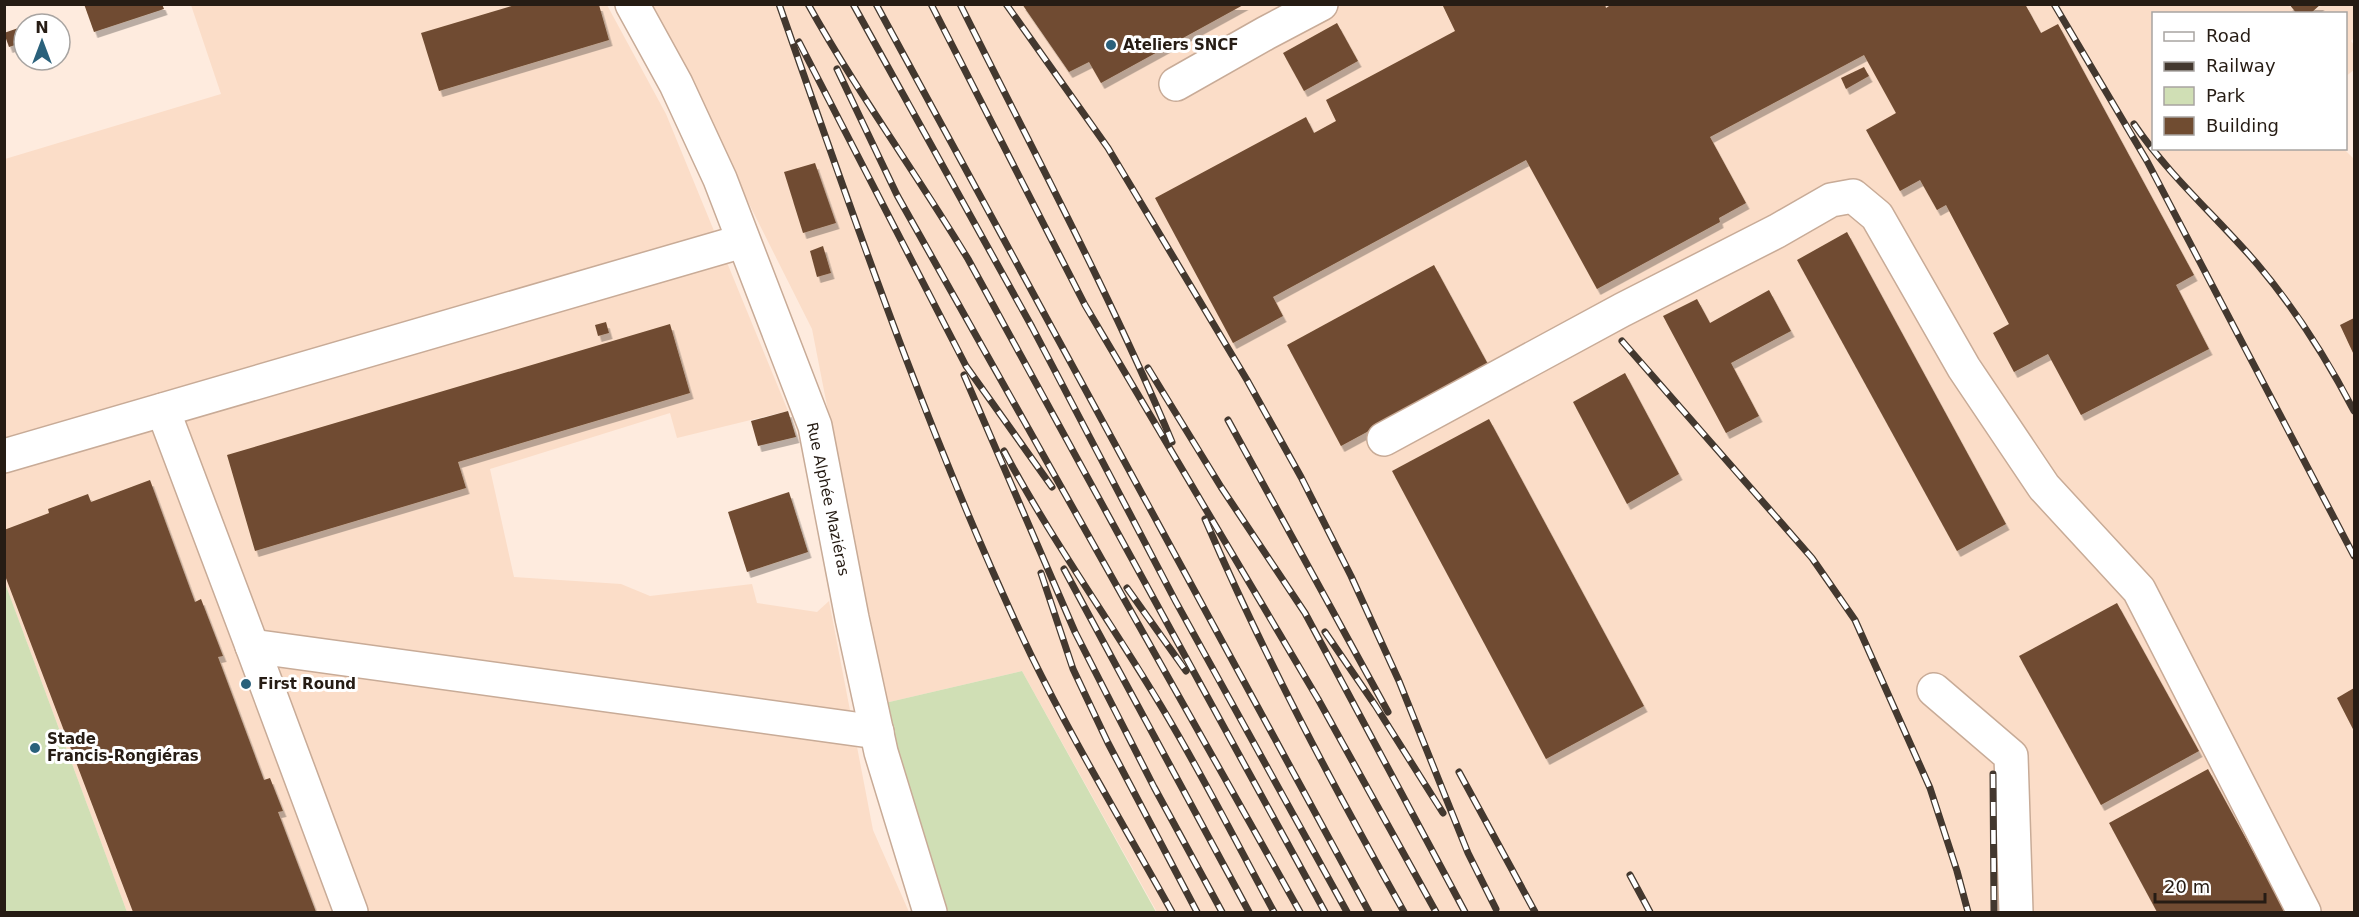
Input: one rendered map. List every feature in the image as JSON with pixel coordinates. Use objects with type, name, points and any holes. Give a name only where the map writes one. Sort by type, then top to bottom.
[{"type":"street","name":"Rue Alphée Maziéras","points":[[632,4],[676,84],[720,179],[815,426],[877,732],[930,912]]},
{"type":"street","points":[[1176,84],[1321,4]]},
{"type":"street","points":[[1384,439],[1622,310],[1777,231],[1831,200],[1853,196],[1877,216],[1964,368],[2044,487],[2139,590],[2304,912]]},
{"type":"street","points":[[4,456],[743,241]]},
{"type":"street","points":[[164,410],[351,912]]},
{"type":"street","points":[[252,646],[877,732]]},
{"type":"street","points":[[1934,690],[2011,756],[2016,912]]},
{"type":"shaded area","points":[[191,5],[607,5],[666,114],[788,411],[677,438],[670,413],[490,469],[514,577],[621,584],[650,596],[752,584],[757,603],[817,612],[829,601],[873,830],[909,912],[127,912],[5,583],[5,159],[221,94]]},
{"type":"shaded area","points":[[649,5],[2288,5],[2296,12],[2152,12],[2152,150],[2345,150],[2354,159],[2354,912],[1157,912],[1022,671],[885,703],[812,329]]},
{"type":"shaded area","points":[[2322,5],[2354,5],[2354,38],[2351,41],[2354,45],[2354,70],[2347,75],[2347,12],[2313,12]]},
{"type":"green space","name":"Stade Francis-Rongiéras","points":[[5,583],[127,912],[5,912]]},
{"type":"green space","points":[[1022,671],[1156,912],[943,912],[893,747],[885,703]]},
{"type":"building","points":[[84,4],[162,4],[164,9],[94,32]]},
{"type":"building","name":"Ateliers SNCF","points":[[1022,4],[1245,4],[1101,83],[1089,62],[1069,72]]},
{"type":"building","points":[[1442,4],[1605,4],[1606,8],[1612,4],[2025,4],[2041,33],[2058,24],[2194,275],[2176,285],[2209,349],[2081,415],[2048,354],[2014,372],[1993,333],[2009,324],[1946,205],[1937,210],[1920,180],[1900,191],[1866,130],[1896,113],[1864,55],[1710,137],[1746,203],[1719,218],[1720,222],[1597,289],[1526,160],[1273,297],[1283,316],[1233,343],[1155,198],[1306,117],[1314,133],[1336,121],[1326,100],[1455,31]]},
{"type":"building","points":[[2289,4],[2321,4],[2312,12],[2295,12]]},
{"type":"building","points":[[515,5],[599,5],[609,40],[439,91],[421,33]]},
{"type":"building","points":[[1337,23],[1358,61],[1304,91],[1283,53]]},
{"type":"building","points":[[12,30],[12,46],[9,47],[4,33]]},
{"type":"building","points":[[1864,67],[1869,76],[1846,89],[1841,78]]},
{"type":"building","points":[[815,163],[836,223],[803,233],[784,172]]},
{"type":"building","points":[[1847,232],[2006,524],[1957,551],[1797,260]]},
{"type":"building","points":[[823,246],[831,273],[817,277],[810,251]]},
{"type":"building","points":[[1434,265],[1489,366],[1341,446],[1287,345]]},
{"type":"building","points":[[1769,290],[1791,331],[1731,363],[1759,416],[1726,433],[1663,316],[1697,299],[1710,323]]},
{"type":"building","points":[[2354,318],[2354,355],[2340,325]]},
{"type":"building","points":[[606,322],[609,333],[598,336],[595,325]]},
{"type":"building","points":[[670,324],[690,393],[458,462],[466,488],[255,551],[227,455]]},
{"type":"building","points":[[1625,373],[1679,474],[1627,504],[1573,402]]},
{"type":"building","points":[[788,411],[796,437],[758,446],[751,421]]},
{"type":"building","points":[[1489,419],[1644,706],[1546,759],[1392,471]]},
{"type":"building","points":[[150,480],[195,602],[201,599],[223,656],[218,657],[264,780],[270,778],[283,811],[278,812],[316,912],[133,912],[4,573],[4,530],[49,513],[48,509],[88,494],[91,502]]},
{"type":"building","points":[[789,492],[808,552],[747,572],[728,512]]},
{"type":"building","points":[[2117,603],[2199,751],[2101,805],[2019,656]]},
{"type":"building","points":[[2354,688],[2354,731],[2337,698]]},
{"type":"building","points":[[2208,769],[2286,912],[2157,912],[2109,823]]},
{"type":"railway","points":[[779,4],[896,333],[960,496],[1031,655],[1100,785],[1172,912]]},
{"type":"railway","points":[[808,4],[846,69],[968,259],[1325,912]]},
{"type":"railway","points":[[853,4],[1032,327],[1176,602],[1347,912]]},
{"type":"railway","points":[[876,4],[1369,912]]},
{"type":"railway","points":[[931,4],[1085,305],[1318,699],[1436,912]]},
{"type":"railway","points":[[960,4],[1096,276],[1172,442]]},
{"type":"railway","points":[[1006,4],[1108,148],[1247,380],[1301,477],[1351,576],[1399,681],[1468,853],[1496,909]]},
{"type":"railway","points":[[2054,4],[2147,161],[2354,556]]},
{"type":"railway","points":[[799,42],[966,366],[1052,487]]},
{"type":"railway","points":[[837,69],[897,195],[1300,912]]},
{"type":"railway","points":[[2134,124],[2152,148]]},
{"type":"railway","points":[[2154,150],[2272,282],[2310,335],[2354,411]]},
{"type":"railway","points":[[1622,341],[1812,558],[1855,620],[1930,788],[1968,912]]},
{"type":"railway","points":[[1148,368],[1221,487],[1305,613],[1465,912]]},
{"type":"railway","points":[[964,375],[1075,632],[1154,787],[1222,912]]},
{"type":"railway","points":[[1228,420],[1388,712]]},
{"type":"railway","points":[[1004,451],[1044,522],[1174,728],[1274,912]]},
{"type":"railway","points":[[1205,519],[1250,619],[1299,718],[1404,912]]},
{"type":"railway","points":[[1064,569],[1249,912]]},
{"type":"railway","points":[[1041,573],[1073,669],[1108,743],[1197,912]]},
{"type":"railway","points":[[1127,588],[1186,671]]},
{"type":"railway","points":[[1325,632],[1375,705],[1443,813]]},
{"type":"railway","points":[[1459,772],[1535,912]]},
{"type":"railway","points":[[1993,774],[1994,912]]},
{"type":"railway","points":[[1630,875],[1650,912]]},
{"type":"place","name":"Ateliers SNCF","points":[[1111,45]]},
{"type":"place","name":"First Round","points":[[246,684]]},
{"type":"place","name":"Stade Francis-Rongiéras","points":[[35,748]]}]
